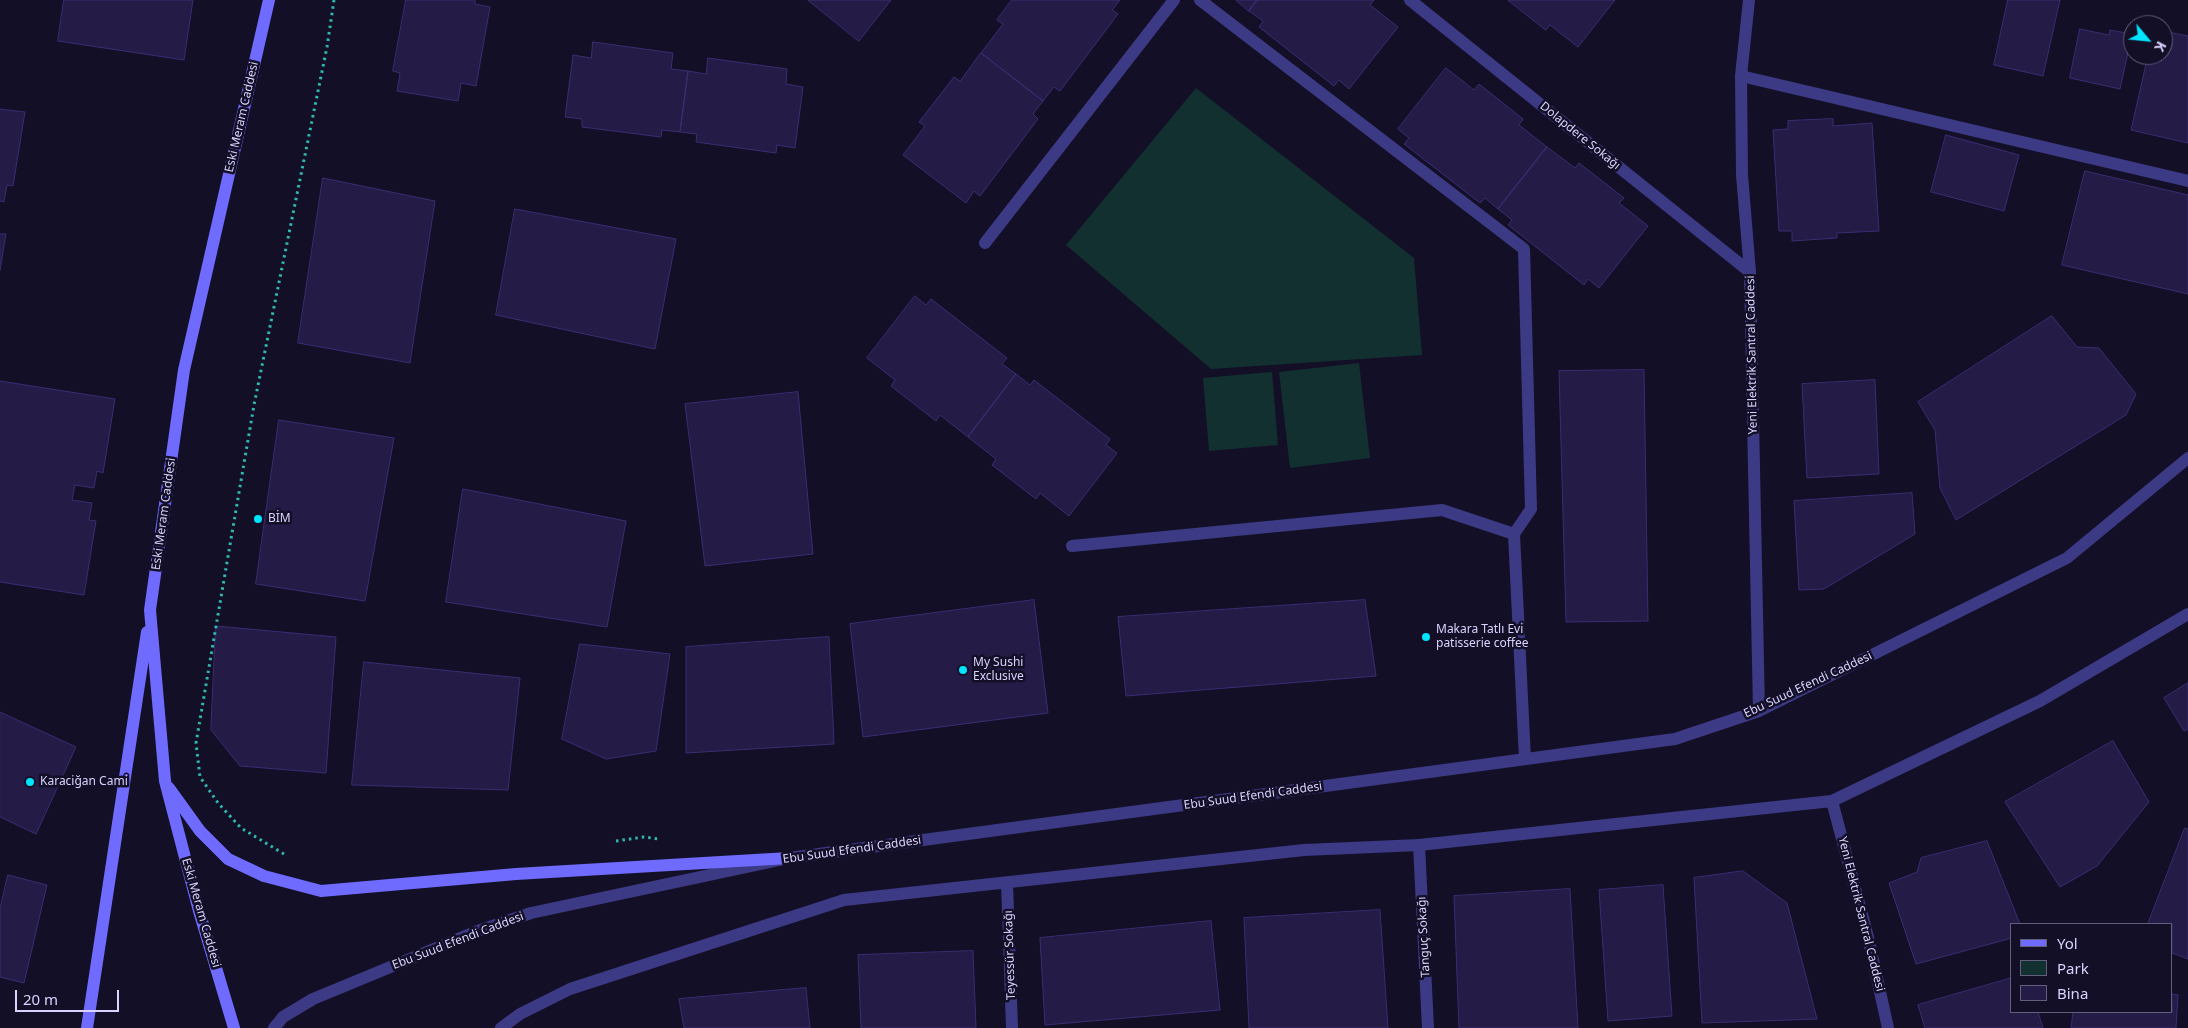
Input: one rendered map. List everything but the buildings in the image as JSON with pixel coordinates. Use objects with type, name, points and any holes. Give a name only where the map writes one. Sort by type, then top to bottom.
[{"type":"main road","name":"Eski Meram Caddesi","points":[[234,1028],[199,911],[164,781],[150,610],[184,370],[269,0]]},
{"type":"main road","points":[[87,1028],[150,610]]},
{"type":"main road","points":[[164,781],[200,831],[228,859],[264,876],[321,890],[516,874],[789,858]]},
{"type":"street","points":[[985,243],[1174,0]]},
{"type":"street","points":[[1200,0],[1524,249],[1532,509],[1514,534],[1525,759]]},
{"type":"street","name":"Dolapdere Sokağı","points":[[1410,0],[1750,272]]},
{"type":"street","name":"Yeni Elektrik Santral Caddesi","points":[[1749,0],[1741,76],[1742,174],[1750,272],[1759,711]]},
{"type":"street","points":[[1741,76],[2188,181]]},
{"type":"street","name":"Ebu Suud Efendi Caddesi","points":[[274,1028],[283,1017],[313,1000],[475,932],[530,913],[789,858],[1675,739],[1759,711],[2067,558],[2188,458]]},
{"type":"street","points":[[1072,546],[1442,510],[1514,534]]},
{"type":"street","points":[[501,1028],[520,1014],[570,989],[844,900],[1304,850],[1419,845],[1832,801],[2040,700],[2188,614]]},
{"type":"street","name":"Yeni Elektrik Santral Caddesi","points":[[1832,801],[1868,937],[1888,1028]]},
{"type":"street","name":"Tanguç Sokağı","points":[[1419,845],[1428,1028]]},
{"type":"street","name":"Teyessür Sokağı","points":[[1007,882],[1012,1028]]},
{"type":"path","points":[[291,857],[241,828],[218,803],[200,777],[196,743],[254,405],[327,47],[334,0]]},
{"type":"path","points":[[614,842],[644,837],[663,840]]},
{"type":"green space","points":[[1196,88],[1414,258],[1422,355],[1211,369],[1066,245]]},
{"type":"green space","points":[[1359,363],[1370,458],[1290,468],[1279,372]]},
{"type":"green space","points":[[1272,372],[1278,445],[1209,451],[1203,378]]},
{"type":"place","name":"BİM","points":[[258,519]]},
{"type":"place","name":"Makara Tatlı Evi patisserie coffee","points":[[1426,637]]},
{"type":"place","name":"My Sushi Exclusive","points":[[963,670]]},
{"type":"place","name":"Karaciğan Cami","points":[[30,782]]}]
